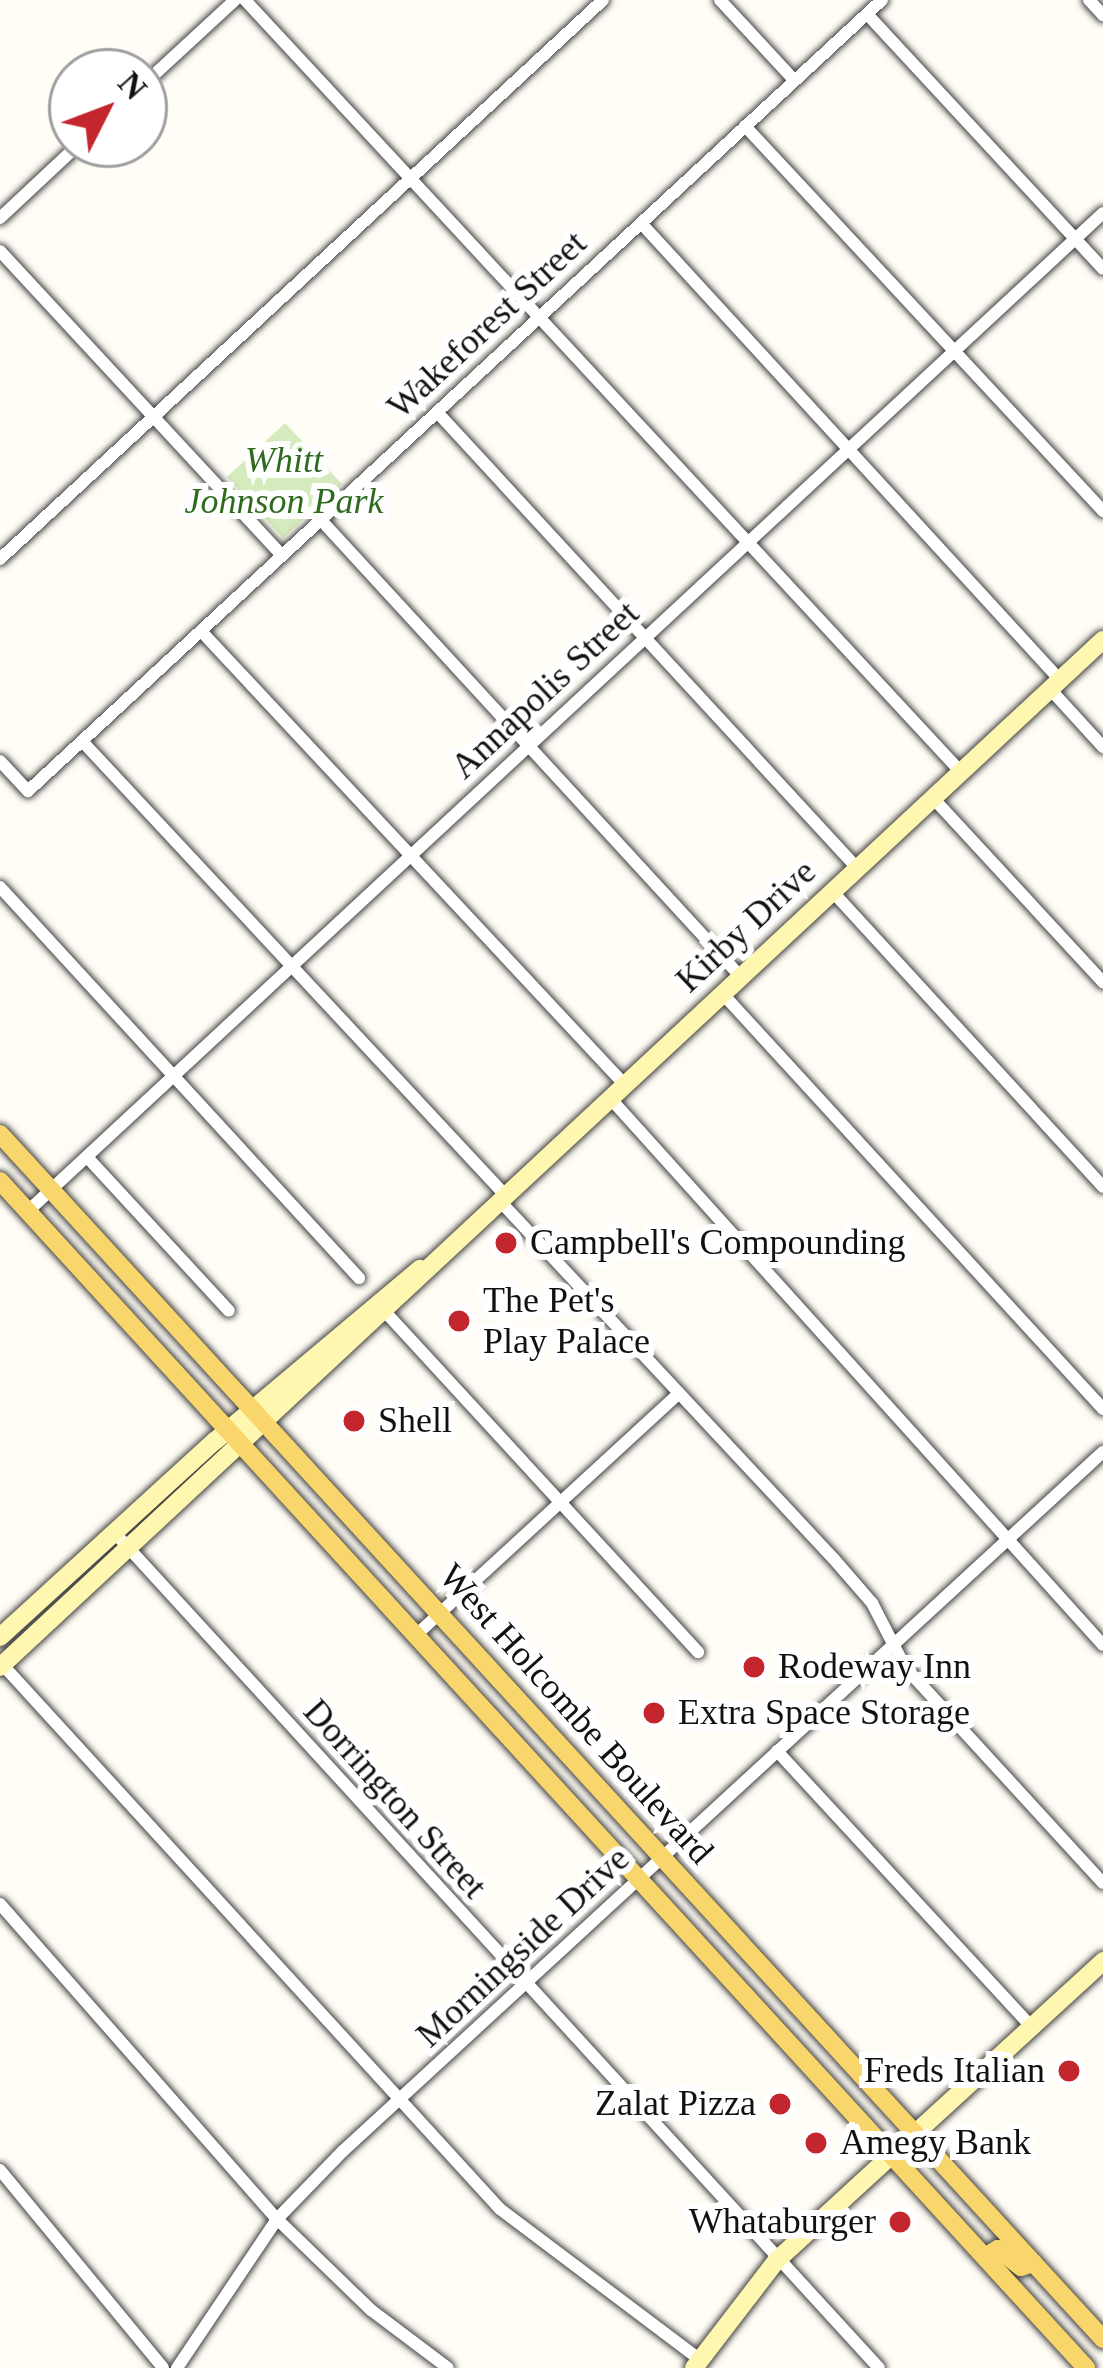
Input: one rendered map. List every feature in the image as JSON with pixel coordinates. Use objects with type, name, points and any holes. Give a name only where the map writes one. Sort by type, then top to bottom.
[{"type":"main road","name":"Kirby Drive","points":[[0,1637],[114,1532],[259,1416],[381,1308],[1103,640]]},
{"type":"main road","name":"West Holcombe Boulevard","points":[[0,1134],[1103,2339]]},
{"type":"main road","name":"West Holcombe Boulevard","points":[[0,1181],[1087,2368]]},
{"type":"main road","name":"Kirby Drive","points":[[1,1665],[128,1548],[235,1436]]},
{"type":"main road","points":[[696,2364],[776,2261],[1103,1961]]},
{"type":"main road","points":[[985,2258],[998,2249],[1021,2267],[1034,2263]]},
{"type":"street","points":[[168,62],[235,0]]},
{"type":"street","points":[[244,0],[961,772]]},
{"type":"street","points":[[0,559],[602,0]]},
{"type":"street","points":[[720,0],[795,81]]},
{"type":"street","name":"Wakeforest Street","points":[[0,761],[28,790],[882,0]]},
{"type":"street","points":[[1089,0],[1103,15]]},
{"type":"street","points":[[867,14],[1103,269]]},
{"type":"street","points":[[746,126],[1103,511]]},
{"type":"street","points":[[0,218],[54,168]]},
{"type":"street","name":"Annapolis Street","points":[[28,1210],[1103,213]]},
{"type":"street","points":[[641,223],[849,449],[1055,685],[1103,747]]},
{"type":"street","points":[[0,251],[282,555]]},
{"type":"street","points":[[437,412],[857,868]]},
{"type":"street","points":[[321,520],[740,976]]},
{"type":"street","points":[[201,631],[410,856],[1103,1645]]},
{"type":"street","points":[[82,741],[856,1584],[893,1646],[1103,1883]]},
{"type":"street","points":[[933,798],[1103,982]]},
{"type":"street","points":[[0,887],[359,1277]]},
{"type":"street","points":[[832,891],[1103,1187]]},
{"type":"street","points":[[722,993],[1103,1409]]},
{"type":"street","points":[[87,1156],[229,1311]]},
{"type":"street","points":[[381,1308],[698,1652]]},
{"type":"street","points":[[416,1636],[680,1393]]},
{"type":"street","name":"Morningside Drive","points":[[177,2368],[277,2219],[1103,1452]]},
{"type":"street","name":"Dorrington Street","points":[[114,1532],[527,1989],[879,2368]]},
{"type":"street","points":[[1,1665],[500,2209],[696,2364]]},
{"type":"street","points":[[778,1750],[1031,2026]]},
{"type":"street","points":[[0,1904],[277,2219],[371,2311],[448,2368]]},
{"type":"street","points":[[0,2170],[163,2368]]},
{"type":"green space","name":"Whitt Johnson Park","points":[[285,423],[342,484],[283,538],[227,477]]},
{"type":"place","name":"Campbell's Compounding","points":[[506,1243]]},
{"type":"place","name":"The Pet's Play Palace","points":[[459,1321]]},
{"type":"place","name":"Shell","points":[[354,1421]]},
{"type":"place","name":"Rodeway Inn","points":[[754,1667]]},
{"type":"place","name":"Extra Space Storage","points":[[654,1713]]},
{"type":"place","name":"Freds Italian","points":[[1069,2071]]},
{"type":"place","name":"Zalat Pizza","points":[[780,2104]]},
{"type":"place","name":"Amegy Bank","points":[[816,2143]]},
{"type":"place","name":"Whataburger","points":[[900,2222]]}]
